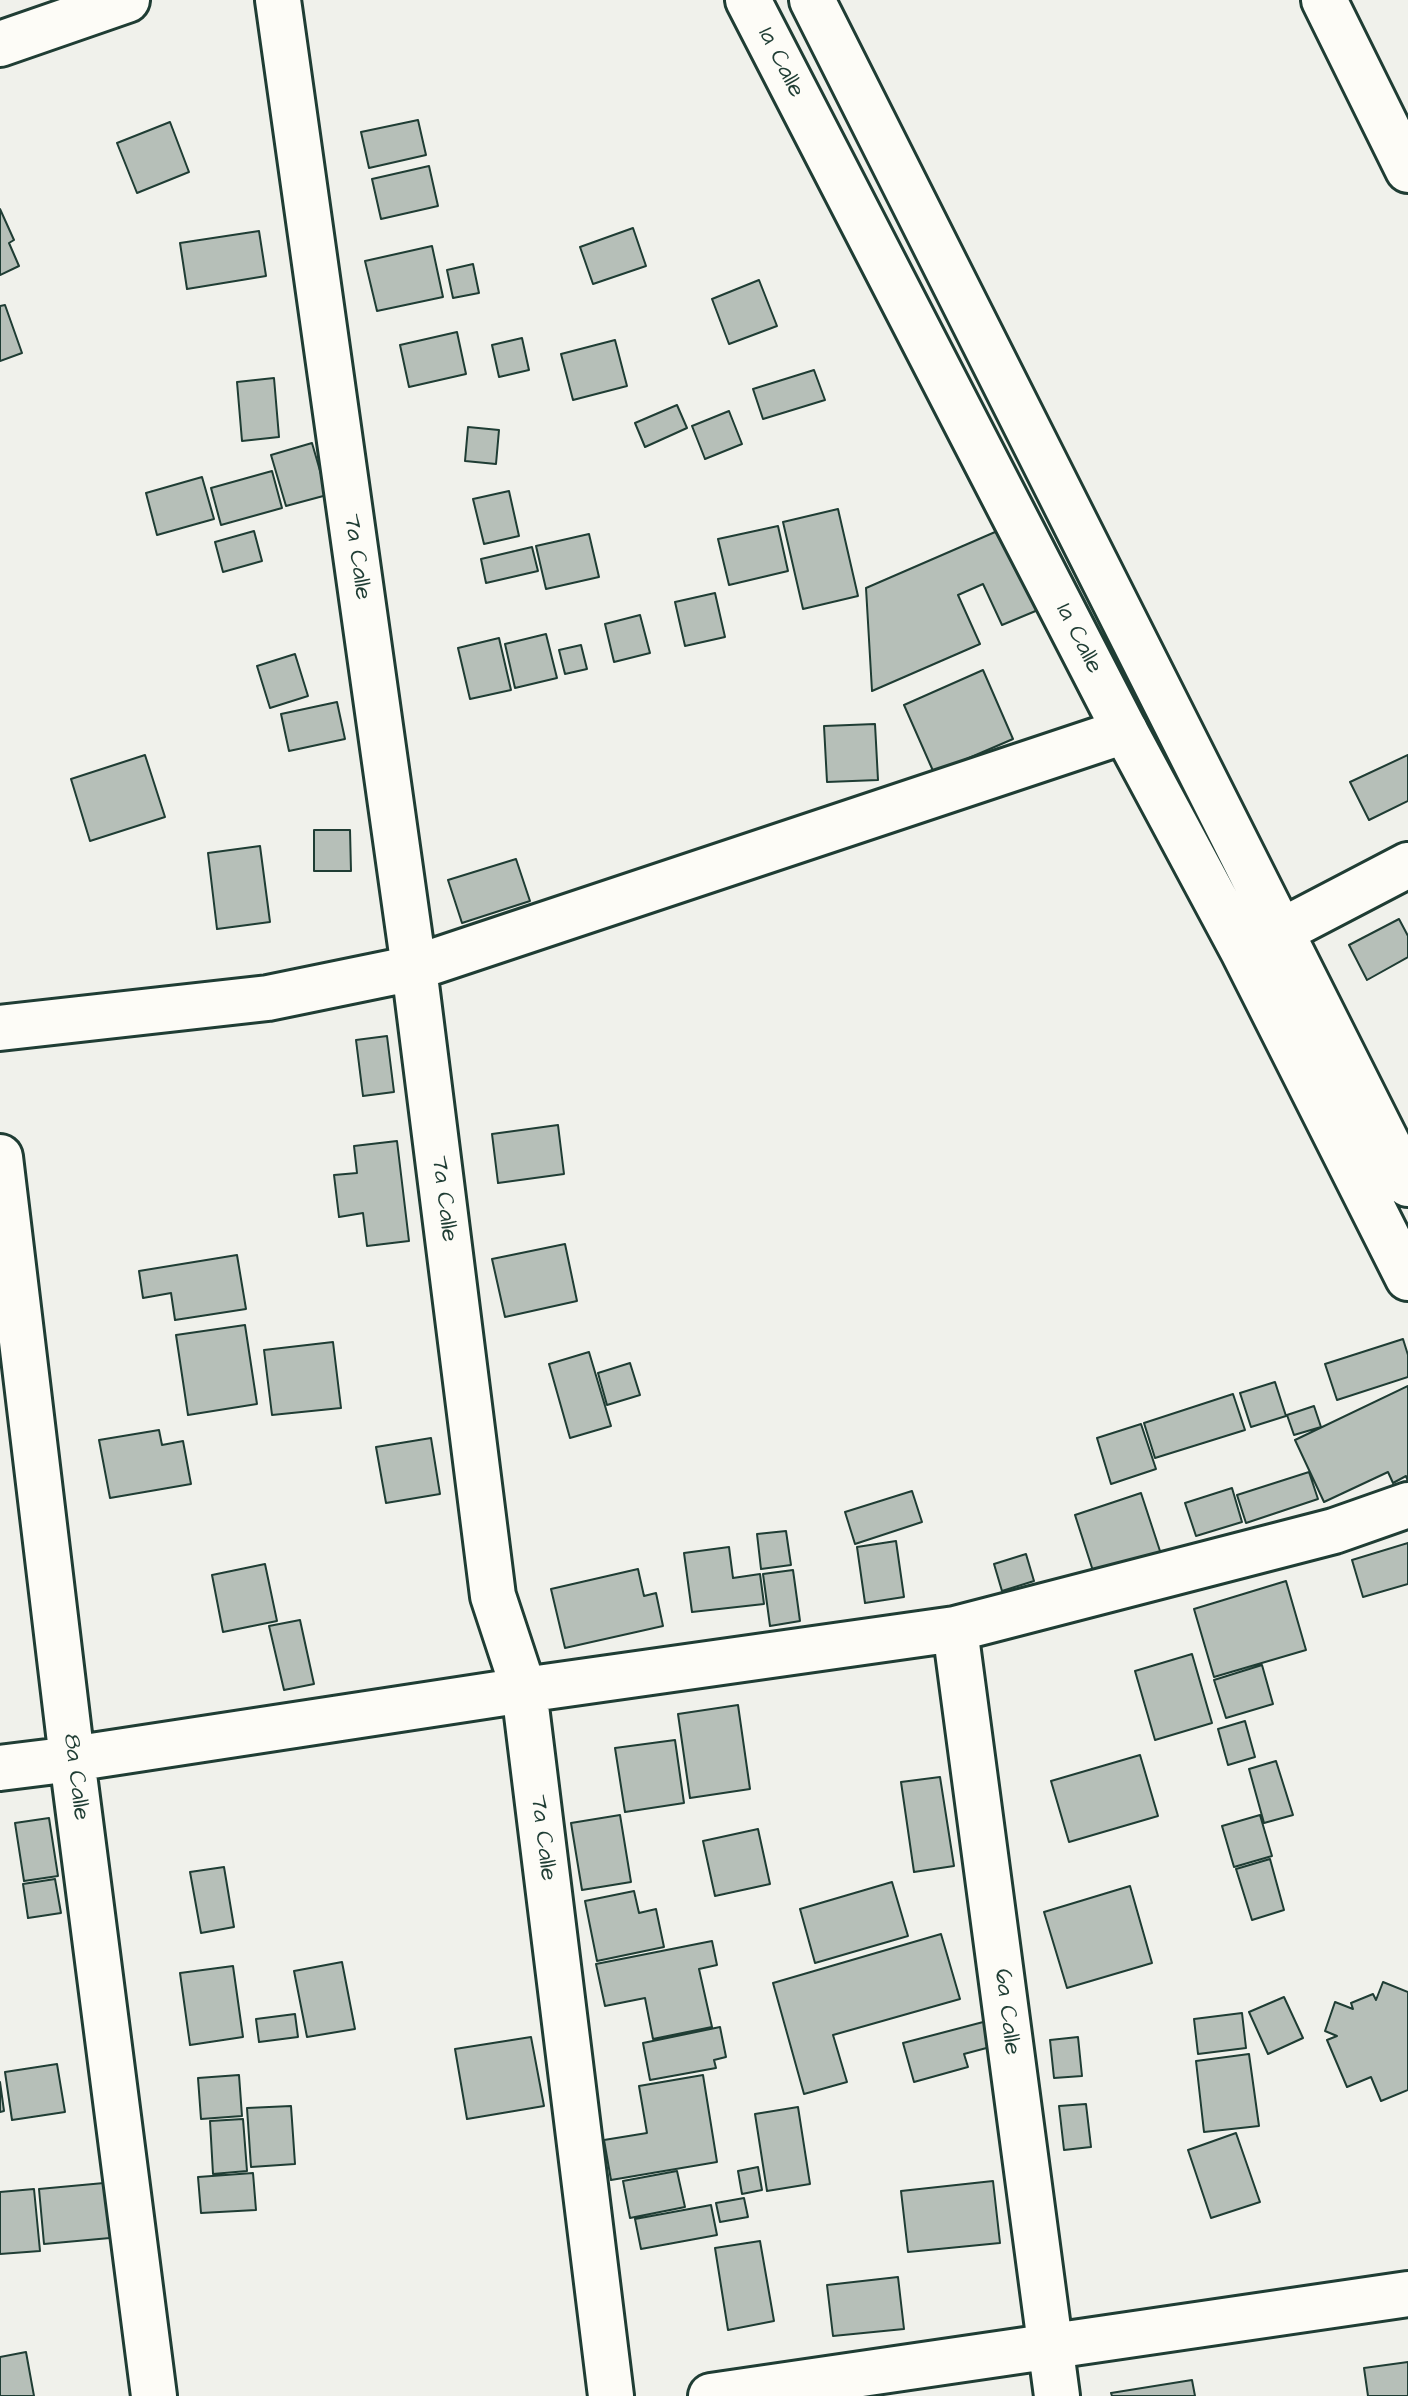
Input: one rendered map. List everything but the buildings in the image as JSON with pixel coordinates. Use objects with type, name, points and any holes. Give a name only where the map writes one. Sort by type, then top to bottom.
[{"type":"street","points":[[0,44],[127,0]]},
{"type":"street","name":"7a Calle","points":[[278,0],[414,968],[493,1596],[524,1690],[611,2396]]},
{"type":"street","name":"1a Calle","points":[[748,0],[1125,731],[1262,941],[1408,1184]]},
{"type":"street","name":"1a Calle","points":[[812,0],[1262,941],[1408,1278]]},
{"type":"street","points":[[1324,0],[1408,170]]},
{"type":"street","points":[[0,1028],[268,998],[414,968],[1125,731]]},
{"type":"street","points":[[1262,941],[1408,865]]},
{"type":"street","name":"8a Calle","points":[[0,1157],[72,1759],[154,2396]]},
{"type":"street","points":[[0,1768],[955,1629],[1334,1531],[1408,1505]]},
{"type":"street","name":"6a Calle","points":[[955,1629],[1057,2396]]},
{"type":"street","points":[[711,2396],[1408,2294]]}]
